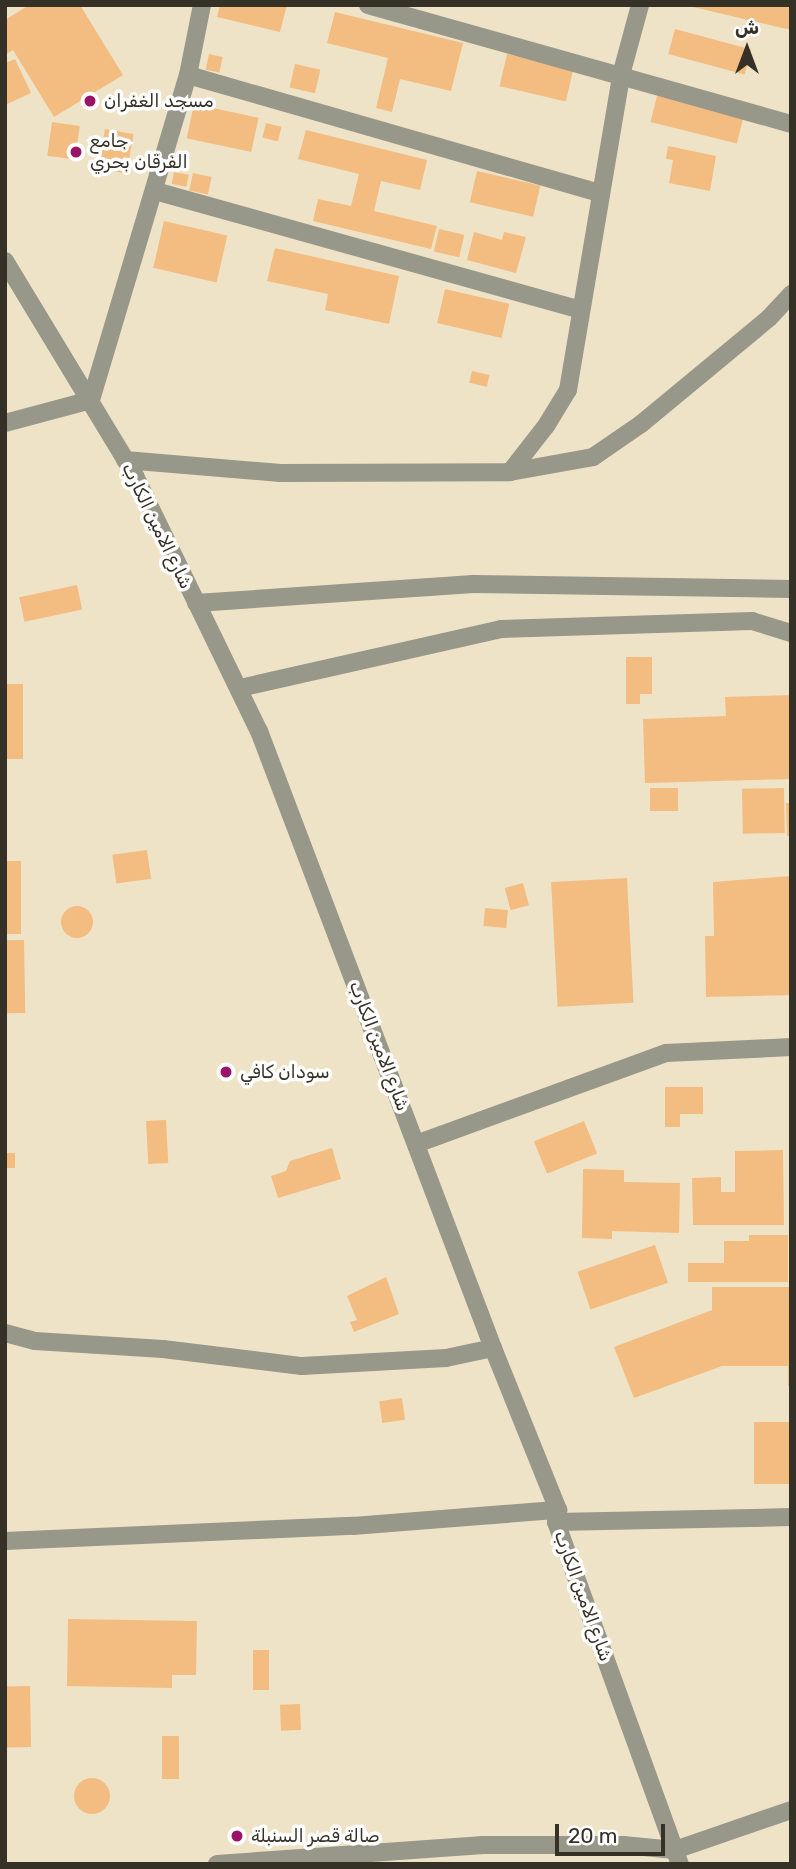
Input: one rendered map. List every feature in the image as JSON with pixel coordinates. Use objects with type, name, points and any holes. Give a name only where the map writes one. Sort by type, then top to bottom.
[{"type":"street","points":[[5,423],[92,400],[188,75],[202,5]]},
{"type":"street","points":[[368,5],[791,124]]},
{"type":"street","points":[[510,472],[546,426],[568,390],[621,75],[640,5]]},
{"type":"street","points":[[188,75],[600,193]]},
{"type":"street","points":[[155,191],[580,310]]},
{"type":"street","name":"شارع الامين الكارب","points":[[5,261],[92,400],[125,460],[195,603],[204,613],[259,731],[557,1516],[677,1857]]},
{"type":"street","points":[[125,460],[280,473],[510,472],[593,457],[652,415],[769,318],[791,293]]},
{"type":"street","points":[[195,603],[473,584],[791,589]]},
{"type":"street","points":[[240,688],[501,629],[751,621],[791,633]]},
{"type":"street","points":[[416,1144],[666,1053],[791,1047]]},
{"type":"street","points":[[5,1333],[35,1340],[163,1349],[302,1366],[446,1358],[493,1348]]},
{"type":"street","points":[[5,1541],[557,1516],[791,1517]]},
{"type":"street","points":[[217,1864],[483,1845],[623,1845],[677,1857],[791,1810]]},
{"type":"building","points":[[29,5],[80,5],[123,75],[54,117],[13,50],[5,55],[5,20]]},
{"type":"building","points":[[220,5],[287,5],[280,32],[217,17]]},
{"type":"building","points":[[791,5],[791,30],[689,6]]},
{"type":"building","points":[[335,12],[463,43],[451,91],[400,79],[392,112],[376,108],[388,58],[327,43]]},
{"type":"building","points":[[675,29],[751,49],[745,75],[668,54]]},
{"type":"building","points":[[209,54],[223,57],[219,73],[206,70]]},
{"type":"building","points":[[507,54],[573,69],[566,101],[500,86]]},
{"type":"building","points":[[15,59],[31,93],[5,105],[5,63]]},
{"type":"building","points":[[295,64],[320,70],[315,93],[290,87]]},
{"type":"building","points":[[658,92],[744,114],[737,144],[651,122]]},
{"type":"building","points":[[194,104],[259,118],[251,152],[187,138]]},
{"type":"building","points":[[52,122],[80,126],[75,160],[47,156]]},
{"type":"building","points":[[266,123],[282,127],[278,141],[262,138]]},
{"type":"building","points":[[105,129],[134,134],[127,173],[98,168]]},
{"type":"building","points":[[306,130],[427,160],[420,190],[381,181],[374,211],[437,226],[431,249],[313,221],[318,199],[351,206],[359,174],[298,159]]},
{"type":"building","points":[[668,146],[716,156],[710,191],[669,183],[673,160],[666,159]]},
{"type":"building","points":[[477,171],[540,186],[533,217],[470,202]]},
{"type":"building","points":[[174,172],[189,175],[186,187],[172,184]]},
{"type":"building","points":[[193,173],[212,177],[208,195],[189,191]]},
{"type":"building","points":[[164,221],[227,236],[217,282],[153,268]]},
{"type":"building","points":[[439,229],[464,235],[459,257],[434,251]]},
{"type":"building","points":[[474,232],[502,240],[504,232],[526,237],[516,273],[467,260]]},
{"type":"building","points":[[275,248],[399,276],[389,324],[325,310],[328,294],[267,281]]},
{"type":"building","points":[[445,289],[509,304],[501,338],[437,323]]},
{"type":"building","points":[[472,371],[490,375],[487,387],[469,383]]},
{"type":"building","points":[[77,585],[82,609],[24,622],[19,597]]},
{"type":"building","points":[[626,657],[652,657],[652,694],[640,694],[640,704],[626,704]]},
{"type":"building","points":[[5,684],[23,684],[23,759],[5,759]]},
{"type":"building","points":[[791,695],[791,779],[645,783],[643,719],[726,716],[725,697]]},
{"type":"building","points":[[650,788],[678,788],[678,811],[650,811]]},
{"type":"building","points":[[784,788],[785,833],[743,834],[742,789]]},
{"type":"building","points":[[786,803],[791,803],[791,836],[787,836]]},
{"type":"building","points":[[147,850],[151,879],[116,884],[112,855]]},
{"type":"building","points":[[5,861],[21,861],[21,934],[5,934]]},
{"type":"building","points":[[791,876],[791,995],[706,997],[705,936],[714,936],[713,882]]},
{"type":"building","points":[[627,878],[634,1003],[558,1007],[551,882]]},
{"type":"building","points":[[523,883],[529,905],[511,910],[505,888]]},
{"type":"building","points":[[77,906],[88,911],[93,922],[88,933],[77,938],[66,933],[61,922],[66,911]]},
{"type":"building","points":[[485,908],[508,910],[506,928],[483,926]]},
{"type":"building","points":[[5,940],[24,940],[25,1013],[6,1013]]},
{"type":"building","points":[[665,1087],[703,1087],[703,1114],[680,1114],[680,1127],[665,1127]]},
{"type":"building","points":[[166,1120],[168,1163],[148,1164],[146,1121]]},
{"type":"building","points":[[584,1121],[597,1153],[547,1174],[534,1141]]},
{"type":"building","points":[[332,1148],[341,1179],[278,1198],[271,1176],[286,1171],[290,1161]]},
{"type":"building","points":[[783,1150],[784,1225],[693,1225],[692,1178],[721,1177],[721,1192],[735,1192],[735,1151]]},
{"type":"building","points":[[5,1153],[15,1153],[15,1168],[5,1168]]},
{"type":"building","points":[[583,1169],[624,1170],[624,1182],[680,1183],[679,1233],[612,1231],[612,1239],[582,1238]]},
{"type":"building","points":[[749,1235],[788,1235],[788,1282],[688,1282],[688,1263],[724,1263],[724,1241],[749,1241]]},
{"type":"building","points":[[655,1245],[668,1283],[590,1310],[577,1272]]},
{"type":"building","points":[[386,1277],[399,1314],[354,1332],[350,1322],[357,1320],[347,1296]]},
{"type":"building","points":[[712,1287],[791,1287],[791,1386],[788,1386],[788,1366],[722,1366],[634,1398],[614,1347],[712,1310]]},
{"type":"building","points":[[402,1398],[405,1420],[382,1423],[379,1401]]},
{"type":"building","points":[[754,1422],[791,1422],[791,1484],[754,1484]]},
{"type":"building","points":[[68,1619],[197,1621],[196,1675],[172,1675],[172,1688],[67,1686]]},
{"type":"building","points":[[253,1650],[269,1650],[269,1690],[253,1690]]},
{"type":"building","points":[[5,1686],[30,1686],[31,1747],[6,1747]]},
{"type":"building","points":[[300,1704],[301,1730],[281,1731],[280,1705]]},
{"type":"building","points":[[162,1736],[179,1736],[179,1779],[162,1779]]},
{"type":"building","points":[[92,1778],[105,1783],[110,1796],[105,1809],[92,1814],[79,1809],[74,1796],[79,1783]]},
{"type":"place","name":"مسجد الغفران","points":[[90,101]]},
{"type":"place","name":"جامع الفرقان بحري","points":[[76,152]]},
{"type":"place","name":"سودان كافي","points":[[226,1072]]},
{"type":"place","name":"صالة قصر السنبلة","points":[[237,1836]]}]
